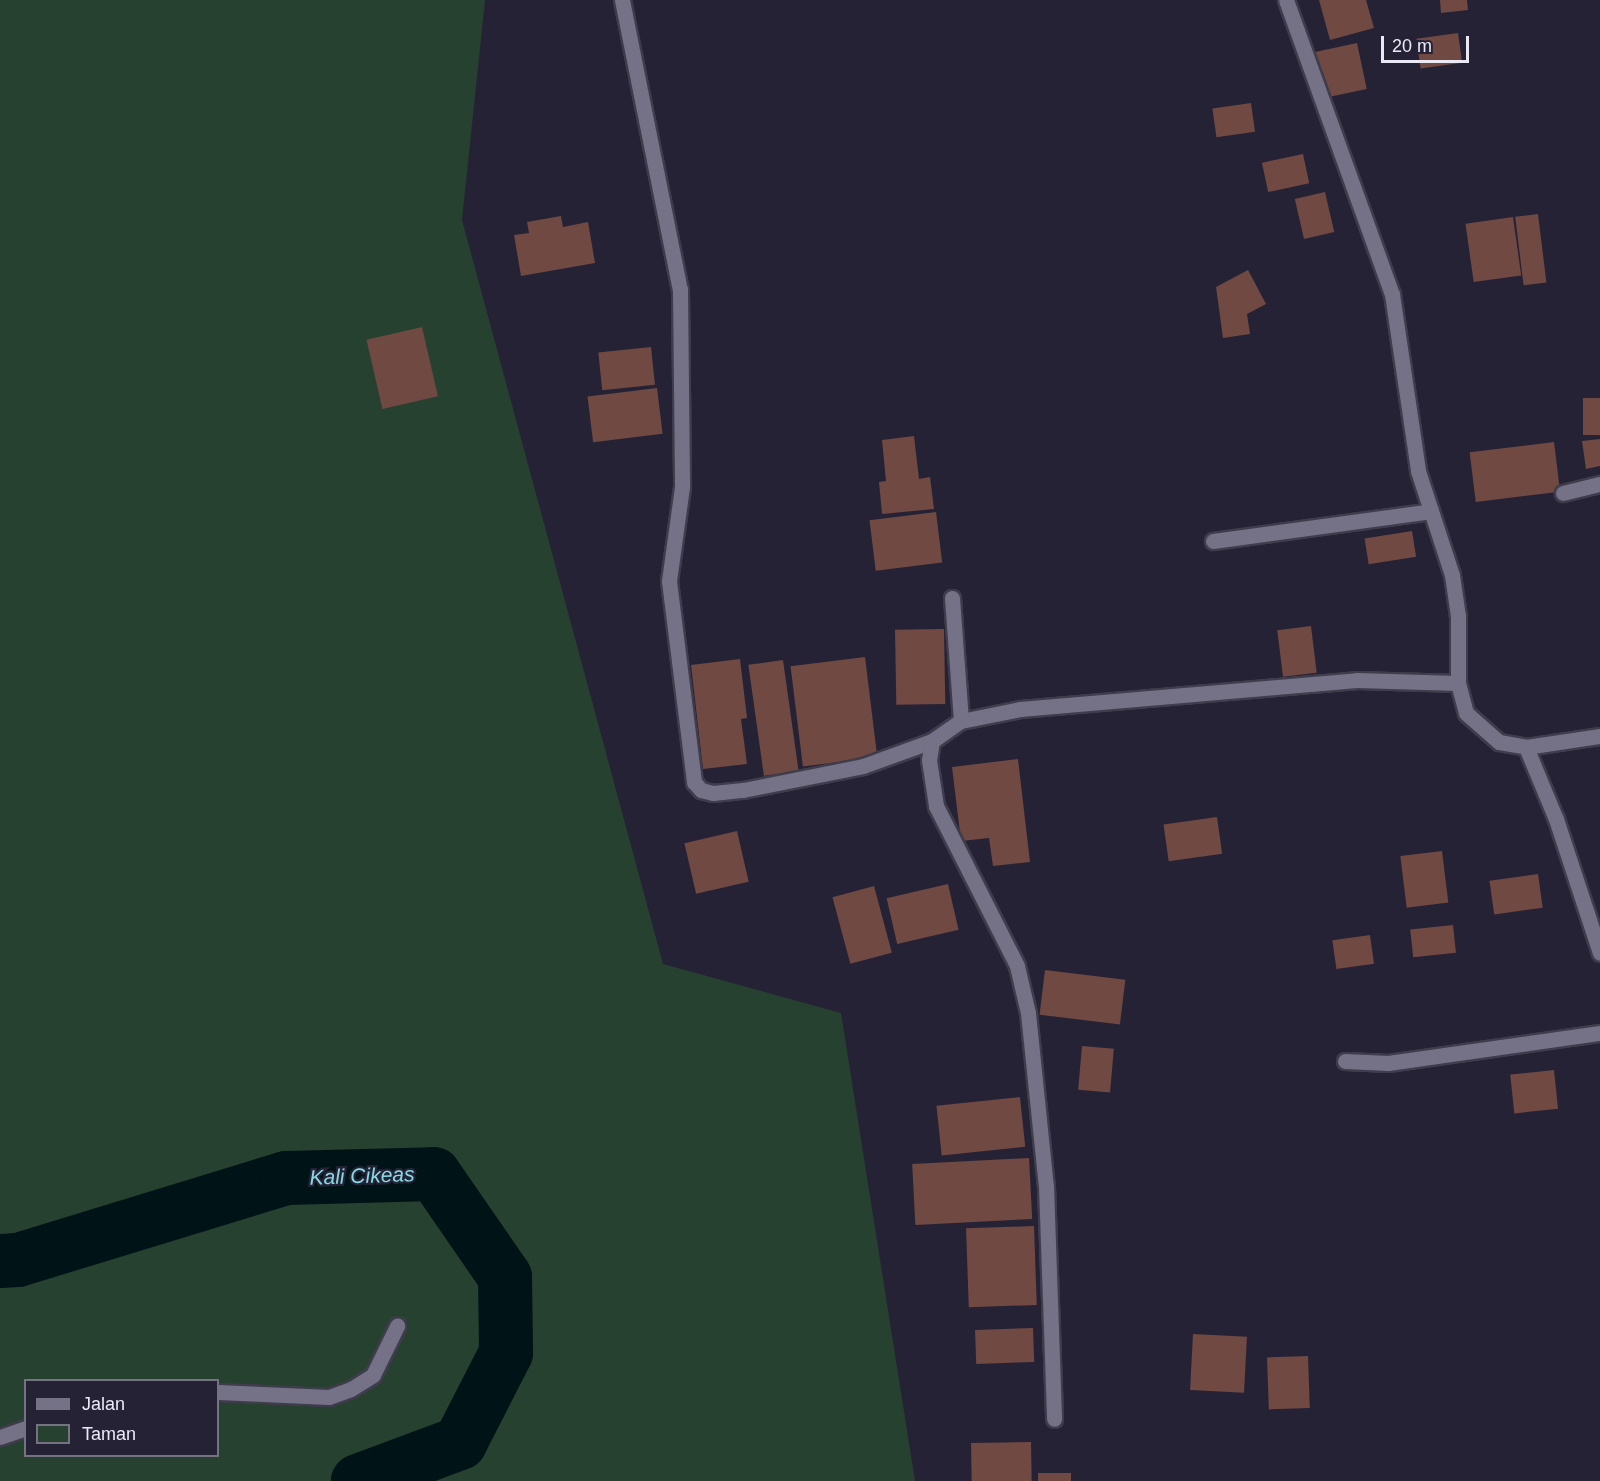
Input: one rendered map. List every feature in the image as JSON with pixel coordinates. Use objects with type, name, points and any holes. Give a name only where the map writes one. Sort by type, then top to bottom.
[{"type":"street","points":[[622,0],[680,289],[682,487],[669,581],[694,782],[701,790],[713,793],[743,790],[863,766],[932,741],[961,721],[1078,702],[1347,681],[1458,683]]},
{"type":"street","points":[[1286,0],[1392,294],[1418,471],[1452,575],[1457,606],[1458,683],[1467,713],[1476,725],[1499,742],[1526,747],[1600,736]]},
{"type":"street","points":[[1563,493],[1600,483]]},
{"type":"street","points":[[1213,541],[1431,511]]},
{"type":"street","points":[[952,598],[961,721]]},
{"type":"street","points":[[932,741],[929,760],[936,806],[1017,966],[1028,1012],[1046,1186],[1054,1419]]},
{"type":"street","points":[[1526,747],[1556,819],[1600,953]]},
{"type":"street","points":[[1345,1061],[1400,1062],[1600,1033]]},
{"type":"street","points":[[219,1392],[329,1396],[351,1389],[373,1375],[397,1326]]},
{"type":"street","points":[[0,1437],[24,1429]]},
{"type":"green space","points":[[0,0],[485,0],[462,220],[663,964],[841,1013],[915,1481],[0,1481]]},
{"type":"building","points":[[1319,0],[1366,0],[1374,28],[1330,40]]},
{"type":"building","points":[[1440,0],[1467,0],[1468,10],[1441,13]]},
{"type":"building","points":[[1458,33],[1462,63],[1421,69],[1416,39]]},
{"type":"building","points":[[1357,43],[1367,89],[1324,98],[1314,52]]},
{"type":"building","points":[[1251,103],[1255,132],[1216,137],[1212,108]]},
{"type":"building","points":[[1303,154],[1309,183],[1268,192],[1262,163]]},
{"type":"building","points":[[1325,192],[1334,232],[1304,239],[1295,199]]},
{"type":"building","points":[[1538,214],[1546,282],[1524,285],[1515,217]]},
{"type":"building","points":[[561,216],[563,227],[588,222],[595,263],[521,276],[514,235],[529,233],[527,222]]},
{"type":"building","points":[[1513,217],[1521,275],[1474,282],[1465,224]]},
{"type":"building","points":[[1248,270],[1266,304],[1247,314],[1250,334],[1223,338],[1216,287]]},
{"type":"building","points":[[422,327],[438,396],[382,409],[366,340]]},
{"type":"building","points":[[651,347],[655,385],[602,390],[598,353]]},
{"type":"building","points":[[657,388],[663,434],[593,442],[588,397]]},
{"type":"building","points":[[1583,398],[1600,398],[1600,435],[1583,435]]},
{"type":"building","points":[[914,436],[919,479],[930,477],[934,509],[882,514],[879,482],[886,481],[882,440]]},
{"type":"building","points":[[1600,439],[1600,466],[1586,469],[1582,441]]},
{"type":"building","points":[[1554,442],[1560,492],[1476,502],[1470,452]]},
{"type":"building","points":[[936,512],[942,563],[876,571],[869,520]]},
{"type":"building","points":[[1412,531],[1416,557],[1369,564],[1365,539]]},
{"type":"building","points":[[1311,626],[1317,673],[1283,677],[1277,630]]},
{"type":"building","points":[[944,629],[945,704],[896,705],[895,630]]},
{"type":"building","points":[[865,657],[877,757],[803,766],[791,666]]},
{"type":"building","points":[[740,659],[747,718],[741,719],[747,764],[703,769],[691,665]]},
{"type":"building","points":[[783,660],[799,771],[764,776],[748,665]]},
{"type":"building","points":[[1018,759],[1030,862],[993,866],[989,838],[961,841],[952,767]]},
{"type":"building","points":[[1217,817],[1222,854],[1169,861],[1164,825]]},
{"type":"building","points":[[737,831],[749,882],[696,894],[684,843]]},
{"type":"building","points":[[1442,851],[1448,903],[1407,908],[1400,856]]},
{"type":"building","points":[[1538,874],[1543,908],[1494,914],[1489,881]]},
{"type":"building","points":[[948,884],[959,930],[897,944],[887,898]]},
{"type":"building","points":[[874,886],[892,953],[850,964],[832,897]]},
{"type":"building","points":[[1453,925],[1456,953],[1413,957],[1410,929]]},
{"type":"building","points":[[1370,935],[1374,964],[1336,969],[1332,940]]},
{"type":"building","points":[[1045,970],[1125,980],[1120,1025],[1040,1015]]},
{"type":"building","points":[[1082,1046],[1114,1049],[1110,1093],[1078,1090]]},
{"type":"building","points":[[1554,1070],[1558,1109],[1514,1113],[1510,1075]]},
{"type":"building","points":[[1020,1097],[1025,1147],[942,1156],[936,1106]]},
{"type":"building","points":[[1029,1158],[1032,1219],[915,1225],[912,1164]]},
{"type":"building","points":[[1034,1226],[1037,1305],[969,1307],[966,1228]]},
{"type":"building","points":[[1033,1328],[1034,1362],[976,1364],[975,1330]]},
{"type":"building","points":[[1193,1334],[1247,1337],[1244,1393],[1190,1390]]},
{"type":"building","points":[[1308,1356],[1310,1408],[1269,1409],[1267,1357]]},
{"type":"building","points":[[1031,1442],[1032,1481],[972,1481],[971,1443]]},
{"type":"building","points":[[1038,1473],[1071,1473],[1071,1481],[1038,1481]]},
{"type":"waterway","name":"Kali Cikeas","points":[[0,1261],[18,1260],[286,1178],[434,1174],[505,1277],[506,1353],[460,1443],[358,1481]]}]
